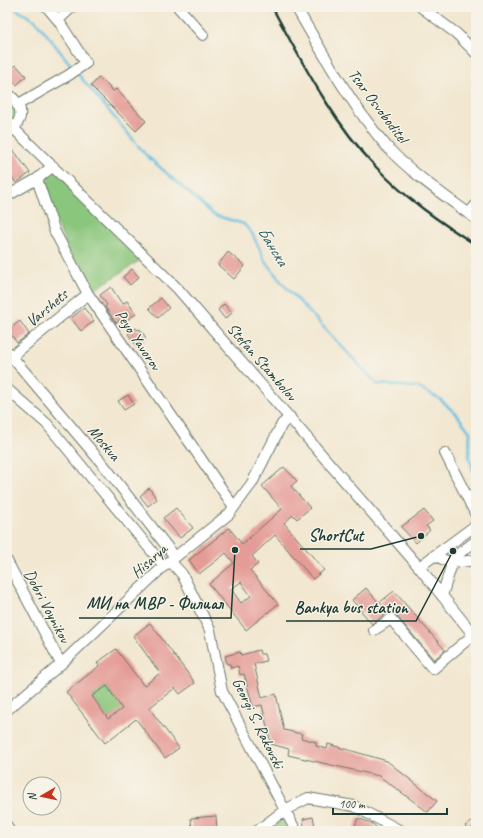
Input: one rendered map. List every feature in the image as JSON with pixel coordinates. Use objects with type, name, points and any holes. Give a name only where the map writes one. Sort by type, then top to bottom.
[{"type":"street","points":[[18,105],[69,75],[86,63],[58,20],[47,7]]},
{"type":"street","points":[[58,20],[72,7]]},
{"type":"street","points":[[178,7],[203,35]]},
{"type":"street","name":"Tsar Osvoboditel","points":[[296,7],[356,107],[389,148],[436,190],[472,216]]},
{"type":"street","points":[[421,7],[457,34],[476,53]]},
{"type":"street","points":[[7,93],[13,98],[21,111],[20,121],[10,125]]},
{"type":"street","name":"Stefan Stambolov","points":[[10,125],[178,289],[419,567],[475,637]]},
{"type":"street","points":[[7,196],[36,179],[53,166]]},
{"type":"street","name":"Peyo Yavorov","points":[[36,179],[55,232],[88,294],[234,507]]},
{"type":"street","points":[[472,216],[476,205]]},
{"type":"street","name":"Varshets","points":[[8,356],[88,294]]},
{"type":"street","name":"Moskva","points":[[8,356],[106,468],[170,561]]},
{"type":"street","name":"Moskva","points":[[7,389],[47,424],[170,561]]},
{"type":"street","name":"Hisarya","points":[[7,710],[61,664],[170,561],[229,514],[252,482],[282,424],[290,417]]},
{"type":"street","points":[[445,453],[476,515]]},
{"type":"street","points":[[419,567],[476,525]]},
{"type":"street","points":[[442,596],[454,557],[476,541]]},
{"type":"street","points":[[435,556],[452,563],[476,560]]},
{"type":"street","name":"Dobri Voynikov","points":[[7,561],[61,664]]},
{"type":"street","name":"Georgi S. Rakovski","points":[[170,561],[182,574],[210,630],[222,691],[296,831]]},
{"type":"street","points":[[374,630],[391,619],[433,669],[475,637]]},
{"type":"street","points":[[257,831],[285,810],[308,798],[354,806],[401,831]]},
{"type":"street","points":[[7,826],[9,831]]},
{"type":"green space","points":[[7,93],[20,121],[7,122]]},
{"type":"green space","points":[[53,166],[145,257],[88,294],[37,179]]},
{"type":"green space","points":[[107,686],[116,700],[128,706],[108,719],[92,696]]},
{"type":"green space","points":[[284,815],[292,831],[261,831]]},
{"type":"building","points":[[16,65],[26,76],[17,85],[15,82],[13,84],[7,78],[7,73]]},
{"type":"building","points":[[99,77],[113,91],[116,89],[146,121],[136,131],[91,86]]},
{"type":"building","points":[[7,141],[30,173],[16,183],[7,171]]},
{"type":"building","points":[[228,252],[245,266],[234,279],[218,265]]},
{"type":"building","points":[[132,269],[139,277],[130,285],[123,277]]},
{"type":"building","points":[[111,287],[122,304],[127,301],[136,314],[122,323],[120,320],[116,323],[105,307],[107,305],[100,295]]},
{"type":"building","points":[[161,298],[169,308],[158,318],[149,308]]},
{"type":"building","points":[[224,304],[232,313],[225,319],[218,310]]},
{"type":"building","points":[[84,308],[94,321],[81,331],[71,318]]},
{"type":"building","points":[[20,321],[29,334],[17,343],[8,330]]},
{"type":"building","points":[[136,328],[138,330],[140,329],[146,338],[136,345],[128,334]]},
{"type":"building","points":[[128,395],[134,404],[124,410],[118,401]]},
{"type":"building","points":[[284,467],[297,481],[291,486],[310,508],[297,519],[293,515],[284,523],[324,570],[313,579],[275,535],[252,556],[258,564],[250,570],[278,604],[246,630],[209,584],[234,563],[226,553],[199,574],[189,560],[229,528],[242,544],[282,509],[262,486]],"holes":[[[241,582],[251,596],[241,603],[231,589]]]},
{"type":"building","points":[[149,488],[157,499],[148,506],[140,496]]},
{"type":"building","points":[[176,508],[193,528],[180,538],[163,518]]},
{"type":"building","points":[[424,510],[433,521],[426,526],[430,530],[416,543],[401,527]]},
{"type":"building","points":[[366,588],[379,603],[394,591],[445,650],[434,660],[396,615],[389,611],[372,624],[352,600]]},
{"type":"building","points":[[150,623],[195,683],[180,694],[175,688],[149,708],[179,748],[165,758],[136,719],[105,743],[66,692],[99,666],[97,663],[116,649],[144,686],[160,673],[133,636]],"holes":[[[107,686],[122,709],[108,719],[92,696]]]},
{"type":"building","points":[[259,650],[260,654],[264,654],[266,661],[254,664],[262,698],[276,694],[284,730],[302,734],[301,738],[316,742],[316,746],[327,749],[328,744],[387,761],[437,801],[428,812],[379,776],[288,755],[289,749],[271,744],[262,705],[253,707],[244,674],[240,675],[238,666],[231,668],[230,664],[227,664],[225,656],[240,652],[241,655]]},
{"type":"building","points":[[216,816],[217,830],[192,831],[191,818]]},
{"type":"building","points":[[313,817],[316,830],[305,831],[303,819]]},
{"type":"building","points":[[358,818],[373,824],[376,827],[375,831],[353,831]]},
{"type":"building","points":[[476,819],[476,831],[468,831],[465,826]]},
{"type":"waterway","name":"Банска","points":[[12,7],[36,21],[74,69]]},
{"type":"waterway","name":"Банска","points":[[77,73],[146,155],[214,215],[244,224],[253,235],[265,261],[283,284],[377,384],[417,387],[440,399],[457,415],[470,432],[469,457],[476,479]]},
{"type":"railway","points":[[272,7],[332,111],[360,149],[387,178],[411,199],[476,245]]},
{"type":"place","name":"ShortCut","points":[[421,536]]},
{"type":"place","name":"МИ на МВР - Филиал","points":[[235,550]]},
{"type":"place","name":"Bankya bus station","points":[[453,551]]}]
